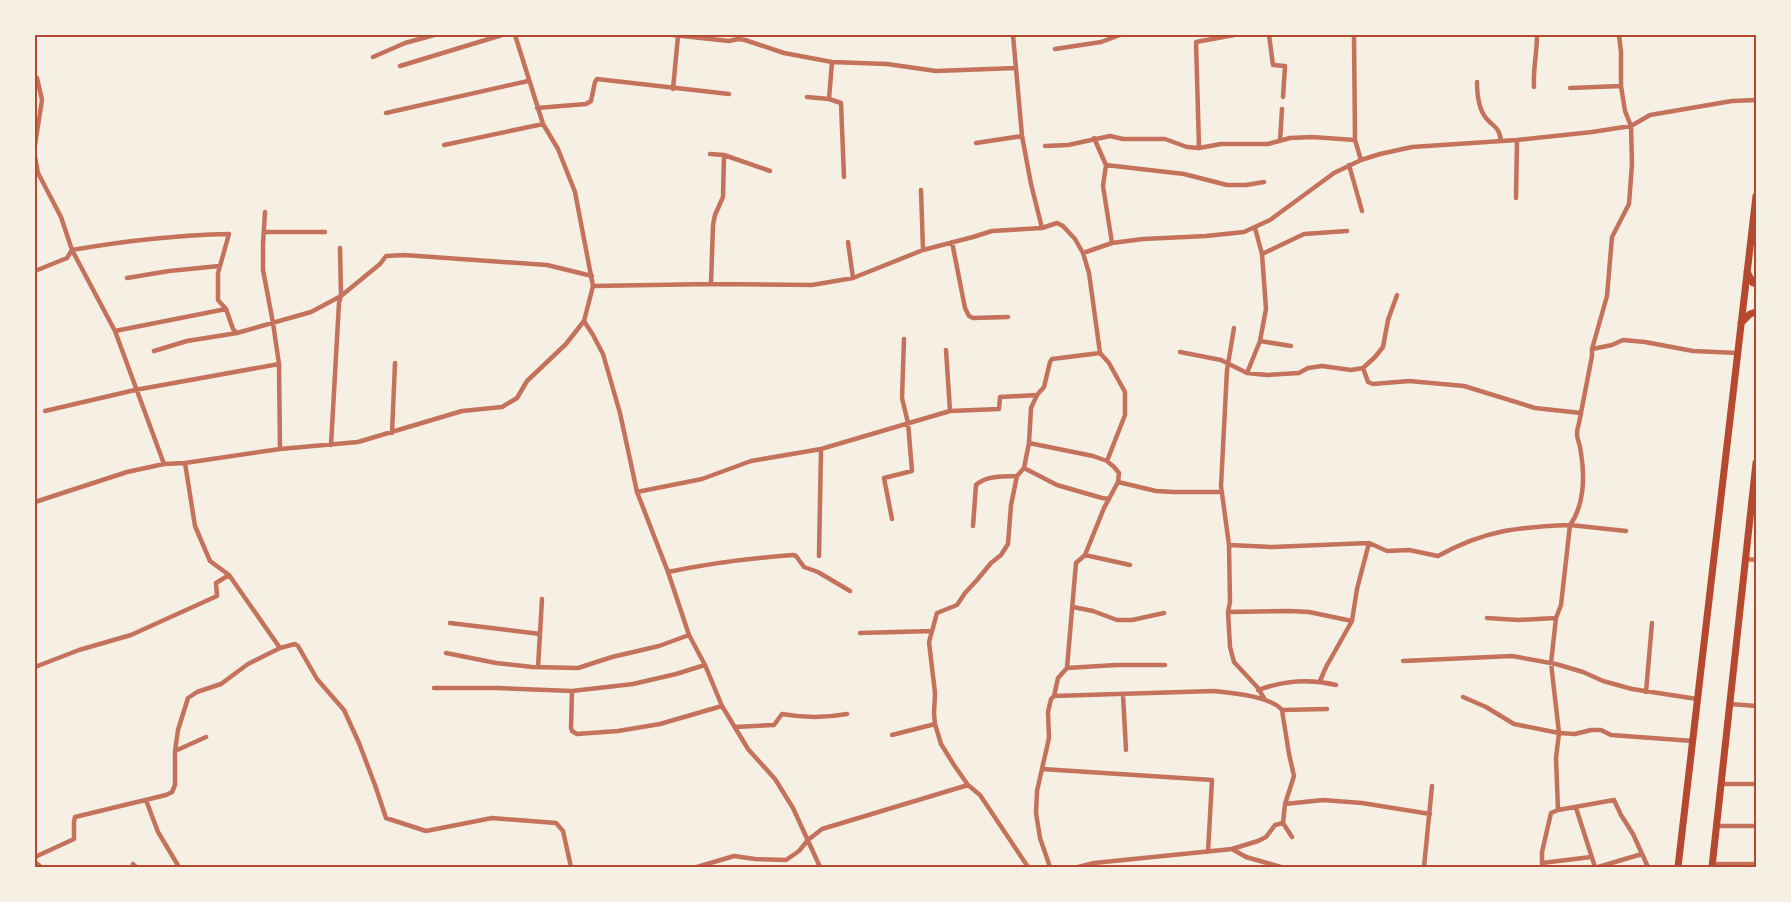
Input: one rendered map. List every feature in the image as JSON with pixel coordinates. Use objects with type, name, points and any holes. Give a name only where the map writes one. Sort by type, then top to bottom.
[{"type":"main road","points":[[1678,867],[1756,196]]},
{"type":"main road","points":[[1747,272],[1753,282],[1756,283]]},
{"type":"main road","points":[[1741,323],[1750,314],[1756,312]]},
{"type":"main road","points":[[1712,865],[1756,463]]},
{"type":"street","points":[[373,57],[405,43],[434,35]]},
{"type":"street","points":[[400,66],[502,35]]},
{"type":"street","points":[[35,502],[127,472],[164,464],[185,463],[280,449],[358,442],[462,411],[502,406],[517,398],[526,381],[566,344],[584,320],[593,286],[575,192],[558,150],[536,108],[514,35]]},
{"type":"street","points":[[673,89],[675,35],[729,41],[738,38],[784,53],[832,62],[888,64],[936,71],[1016,68]]},
{"type":"street","points":[[1013,35],[1022,136],[1042,228]]},
{"type":"street","points":[[1055,49],[1100,42],[1109,37],[1120,35]]},
{"type":"street","points":[[1199,148],[1196,42],[1234,35]]},
{"type":"street","points":[[1269,35],[1273,64],[1285,66],[1283,97]]},
{"type":"street","points":[[1354,35],[1355,140],[1360,160]]},
{"type":"street","points":[[1534,87],[1533,74],[1538,35]]},
{"type":"street","points":[[1558,810],[1556,758],[1559,734],[1551,663],[1556,618],[1561,606],[1570,525],[1578,514],[1583,485],[1581,452],[1576,434],[1592,349],[1607,296],[1612,237],[1628,204],[1632,164],[1632,126],[1625,111],[1621,86],[1619,35]]},
{"type":"street","points":[[829,99],[832,62]]},
{"type":"street","points":[[35,77],[37,78],[42,100],[37,120],[35,145]]},
{"type":"street","points":[[536,108],[586,104],[591,101],[595,82],[598,79],[729,94]]},
{"type":"street","points":[[386,113],[528,81]]},
{"type":"street","points":[[1478,82],[1477,94],[1480,106],[1486,118],[1499,130],[1501,140]]},
{"type":"street","points":[[1570,88],[1621,86]]},
{"type":"street","points":[[807,98],[829,99],[841,103],[844,177]]},
{"type":"street","points":[[1083,253],[1112,243],[1244,232],[1270,220],[1334,173],[1349,165],[1360,160],[1412,147],[1517,140],[1632,126],[1650,115],[1732,101],[1756,100]]},
{"type":"street","points":[[1280,141],[1282,109]]},
{"type":"street","points":[[444,145],[543,124]]},
{"type":"street","points":[[976,143],[1022,136]]},
{"type":"street","points":[[1044,146],[1068,145],[1110,136],[1123,139],[1158,138],[1187,147],[1199,148],[1221,144],[1268,144],[1290,138],[1312,136],[1355,140]]},
{"type":"street","points":[[1094,138],[1106,165],[1103,186],[1112,243]]},
{"type":"street","points":[[1516,198],[1517,140]]},
{"type":"street","points":[[710,154],[724,155],[770,171]]},
{"type":"street","points":[[711,284],[713,226],[715,215],[723,197],[724,155]]},
{"type":"street","points":[[35,157],[37,173],[61,217],[72,250],[114,332],[164,464]]},
{"type":"street","points":[[1106,165],[1184,174],[1226,185],[1246,185],[1264,182]]},
{"type":"street","points":[[1349,165],[1362,211]]},
{"type":"street","points":[[921,190],[923,250]]},
{"type":"street","points":[[265,212],[263,270],[274,323],[279,364],[280,449]]},
{"type":"street","points":[[593,286],[812,285],[853,278],[923,250],[992,230],[1042,228],[1057,223],[1064,226],[1075,239],[1083,253],[1089,273],[1100,353],[1109,363],[1125,392],[1125,415],[1107,461]]},
{"type":"street","points":[[1247,373],[1260,341],[1266,309],[1262,254],[1255,228]]},
{"type":"street","points":[[1262,254],[1304,234],[1347,230]]},
{"type":"street","points":[[264,232],[325,232]]},
{"type":"street","points":[[35,271],[67,258],[72,250],[180,235],[229,234],[219,266],[218,300],[226,309],[233,329],[237,332]]},
{"type":"street","points":[[848,242],[853,278]]},
{"type":"street","points":[[952,242],[969,316],[973,318],[1008,317]]},
{"type":"street","points":[[331,445],[339,303],[341,296],[340,248]]},
{"type":"street","points":[[154,351],[274,323],[311,312],[341,296],[380,264],[386,256],[547,265],[592,276]]},
{"type":"street","points":[[127,278],[169,271],[219,266]]},
{"type":"street","points":[[1180,352],[1221,360],[1247,373],[1266,375],[1299,373],[1308,368],[1322,366],[1351,370],[1362,368],[1383,347],[1388,320],[1397,295]]},
{"type":"street","points":[[114,332],[226,309]]},
{"type":"street","points":[[584,320],[594,335],[602,354],[620,413],[637,492],[690,635],[722,706],[748,749],[775,779],[793,808],[820,867]]},
{"type":"street","points":[[1234,328],[1228,364],[1222,492],[1229,545],[1230,602],[1228,612],[1230,647],[1234,662],[1265,700]]},
{"type":"street","points":[[892,519],[884,479],[912,472],[908,423],[902,398],[904,339]]},
{"type":"street","points":[[1592,349],[1612,346],[1623,340],[1693,351],[1738,353]]},
{"type":"street","points":[[1260,341],[1291,346]]},
{"type":"street","points":[[946,350],[950,411]]},
{"type":"street","points":[[1028,867],[980,795],[968,785],[941,744],[935,724],[935,693],[929,642],[937,613],[957,605],[991,563],[1001,555],[1008,544],[1010,505],[1017,476],[1024,468],[1029,443],[1031,408],[1037,395],[1044,387],[1052,359],[1100,353]]},
{"type":"street","points":[[392,433],[395,363]]},
{"type":"street","points":[[45,411],[135,390],[279,364]]},
{"type":"street","points":[[1362,368],[1368,382],[1373,384],[1409,381],[1464,386],[1535,408],[1581,413]]},
{"type":"street","points":[[637,492],[702,479],[751,461],[821,449],[950,411],[999,409],[1000,397],[1037,395]]},
{"type":"street","points":[[1029,443],[1051,446],[1107,461],[1118,473],[1118,482],[1085,555],[1076,563],[1066,668],[1058,678],[1048,712],[1049,738],[1037,792],[1036,813],[1040,838],[1050,867]]},
{"type":"street","points":[[819,556],[821,449]]},
{"type":"street","points":[[185,463],[196,526],[210,561],[229,574],[280,648]]},
{"type":"street","points":[[1024,468],[1057,485],[1109,499]]},
{"type":"street","points":[[973,526],[978,483],[992,477],[1017,476]]},
{"type":"street","points":[[1118,482],[1165,492],[1222,492]]},
{"type":"street","points":[[1229,545],[1272,547],[1369,543],[1387,551],[1409,550],[1438,556],[1456,546],[1492,532],[1514,529],[1570,525],[1626,531]]},
{"type":"street","points":[[1320,681],[1352,621],[1357,589],[1369,543]]},
{"type":"street","points":[[668,572],[739,559],[793,555],[796,556],[804,567],[818,572],[850,592]]},
{"type":"street","points":[[1085,555],[1130,565]]},
{"type":"street","points":[[1746,559],[1756,560]]},
{"type":"street","points":[[35,667],[80,650],[131,635],[217,596],[216,582],[229,574]]},
{"type":"street","points":[[538,667],[542,599]]},
{"type":"street","points":[[1073,607],[1093,611],[1118,620],[1132,620],[1164,613]]},
{"type":"street","points":[[1228,612],[1309,612],[1352,621]]},
{"type":"street","points":[[1487,618],[1518,620],[1556,618]]},
{"type":"street","points":[[450,623],[540,634]]},
{"type":"street","points":[[1646,692],[1652,623]]},
{"type":"street","points":[[860,633],[932,631]]},
{"type":"street","points":[[446,653],[496,663],[578,668],[612,656],[659,646],[690,635]]},
{"type":"street","points":[[35,857],[74,839],[75,817],[172,792],[175,785],[175,752],[178,730],[188,698],[196,692],[220,684],[248,664],[291,644],[298,646],[317,679],[344,710],[372,776],[386,818],[426,831],[492,818],[556,823],[563,831],[571,867]]},
{"type":"street","points":[[1403,661],[1512,656],[1551,663],[1583,672],[1603,681],[1646,692],[1697,699]]},
{"type":"street","points":[[434,688],[572,691],[633,684],[705,665]]},
{"type":"street","points":[[1066,668],[1165,665]]},
{"type":"street","points":[[1258,690],[1274,684],[1320,681],[1336,685]]},
{"type":"street","points":[[572,691],[572,731],[577,734],[618,731],[660,724],[722,706]]},
{"type":"street","points":[[1054,696],[1214,691],[1234,693],[1265,700],[1280,707],[1294,776],[1285,804],[1283,822],[1292,837]]},
{"type":"street","points":[[1123,695],[1126,750]]},
{"type":"street","points":[[1464,697],[1486,707],[1514,724],[1559,734],[1601,730],[1611,735],[1693,741]]},
{"type":"street","points":[[1730,704],[1756,706]]},
{"type":"street","points":[[1282,710],[1327,709]]},
{"type":"street","points":[[735,727],[774,726],[782,714],[798,718],[847,714]]},
{"type":"street","points":[[892,735],[935,724]]},
{"type":"street","points":[[175,752],[206,737]]},
{"type":"street","points":[[1042,769],[1212,780],[1208,852]]},
{"type":"street","points":[[1721,784],[1756,784]]},
{"type":"street","points":[[696,867],[734,856],[786,860],[799,851],[808,840],[822,829],[836,823],[968,785]]},
{"type":"street","points":[[1424,867],[1432,786]]},
{"type":"street","points":[[146,800],[158,832],[179,867]]},
{"type":"street","points":[[1285,804],[1323,800],[1362,803],[1430,814]]},
{"type":"street","points":[[1591,857],[1542,865],[1542,852],[1551,813],[1558,810],[1614,800],[1648,867]]},
{"type":"street","points":[[1576,808],[1591,857],[1597,867],[1642,854]]},
{"type":"street","points":[[1078,867],[1094,863],[1232,850],[1266,837],[1275,825],[1283,822]]},
{"type":"street","points":[[1716,826],[1756,826]]},
{"type":"street","points":[[1232,850],[1246,857],[1281,867]]},
{"type":"street","points":[[786,860],[786,867]]},
{"type":"street","points":[[35,862],[41,867]]},
{"type":"street","points":[[1712,865],[1756,864]]}]
